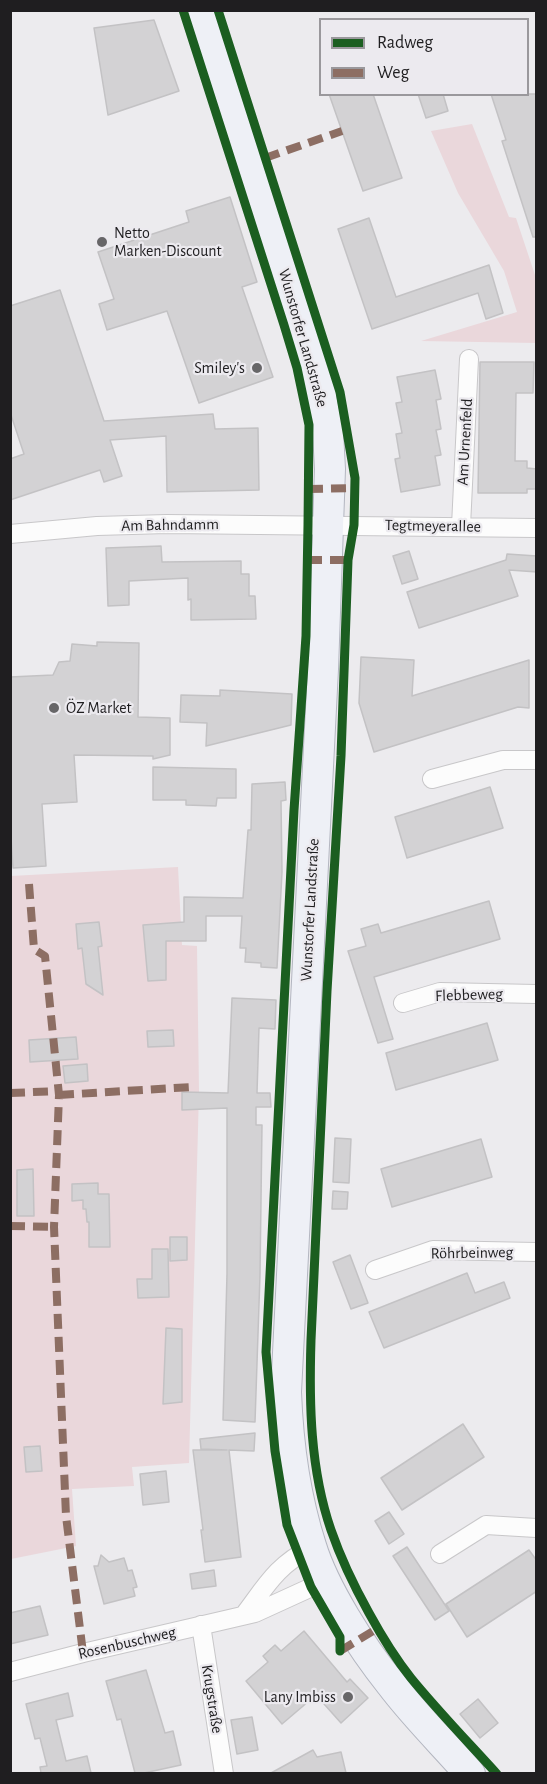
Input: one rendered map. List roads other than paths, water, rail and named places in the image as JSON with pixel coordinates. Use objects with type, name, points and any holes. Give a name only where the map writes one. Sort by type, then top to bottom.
[{"type":"main road","name":"Wunstorfer Landstraße","points":[[200,10],[321,390],[328,432],[329,525],[286,1392],[292,1463],[311,1548],[325,1581],[359,1639],[391,1685],[470,1773]]},
{"type":"street","name":"Am Urnenfeld","points":[[461,526],[469,359]]},
{"type":"street","name":"Am Bahndamm","points":[[10,534],[97,526],[167,524],[329,525]]},
{"type":"street","name":"Tegtmeyerallee","points":[[329,525],[537,528]]},
{"type":"street","points":[[432,779],[503,760],[537,760]]},
{"type":"street","name":"Flebbeweg","points":[[403,1003],[440,992],[537,994]]},
{"type":"street","name":"Röhrbeinweg","points":[[375,1270],[433,1250],[537,1252]]},
{"type":"street","points":[[440,1554],[486,1525],[537,1528]]},
{"type":"street","points":[[244,1615],[279,1569],[297,1554],[311,1548]]},
{"type":"street","name":"Rosenbuschweg","points":[[10,1672],[255,1613],[325,1581]]},
{"type":"street","name":"Krugstraße","points":[[201,1625],[224,1773]]},
{"type":"place","name":"Netto Marken-Discount","points":[[102,242]]},
{"type":"place","name":"Smiley's","points":[[257,368]]},
{"type":"place","name":"ÖZ Market","points":[[54,708]]},
{"type":"place","name":"Lany Imbiss","points":[[348,1697]]}]
